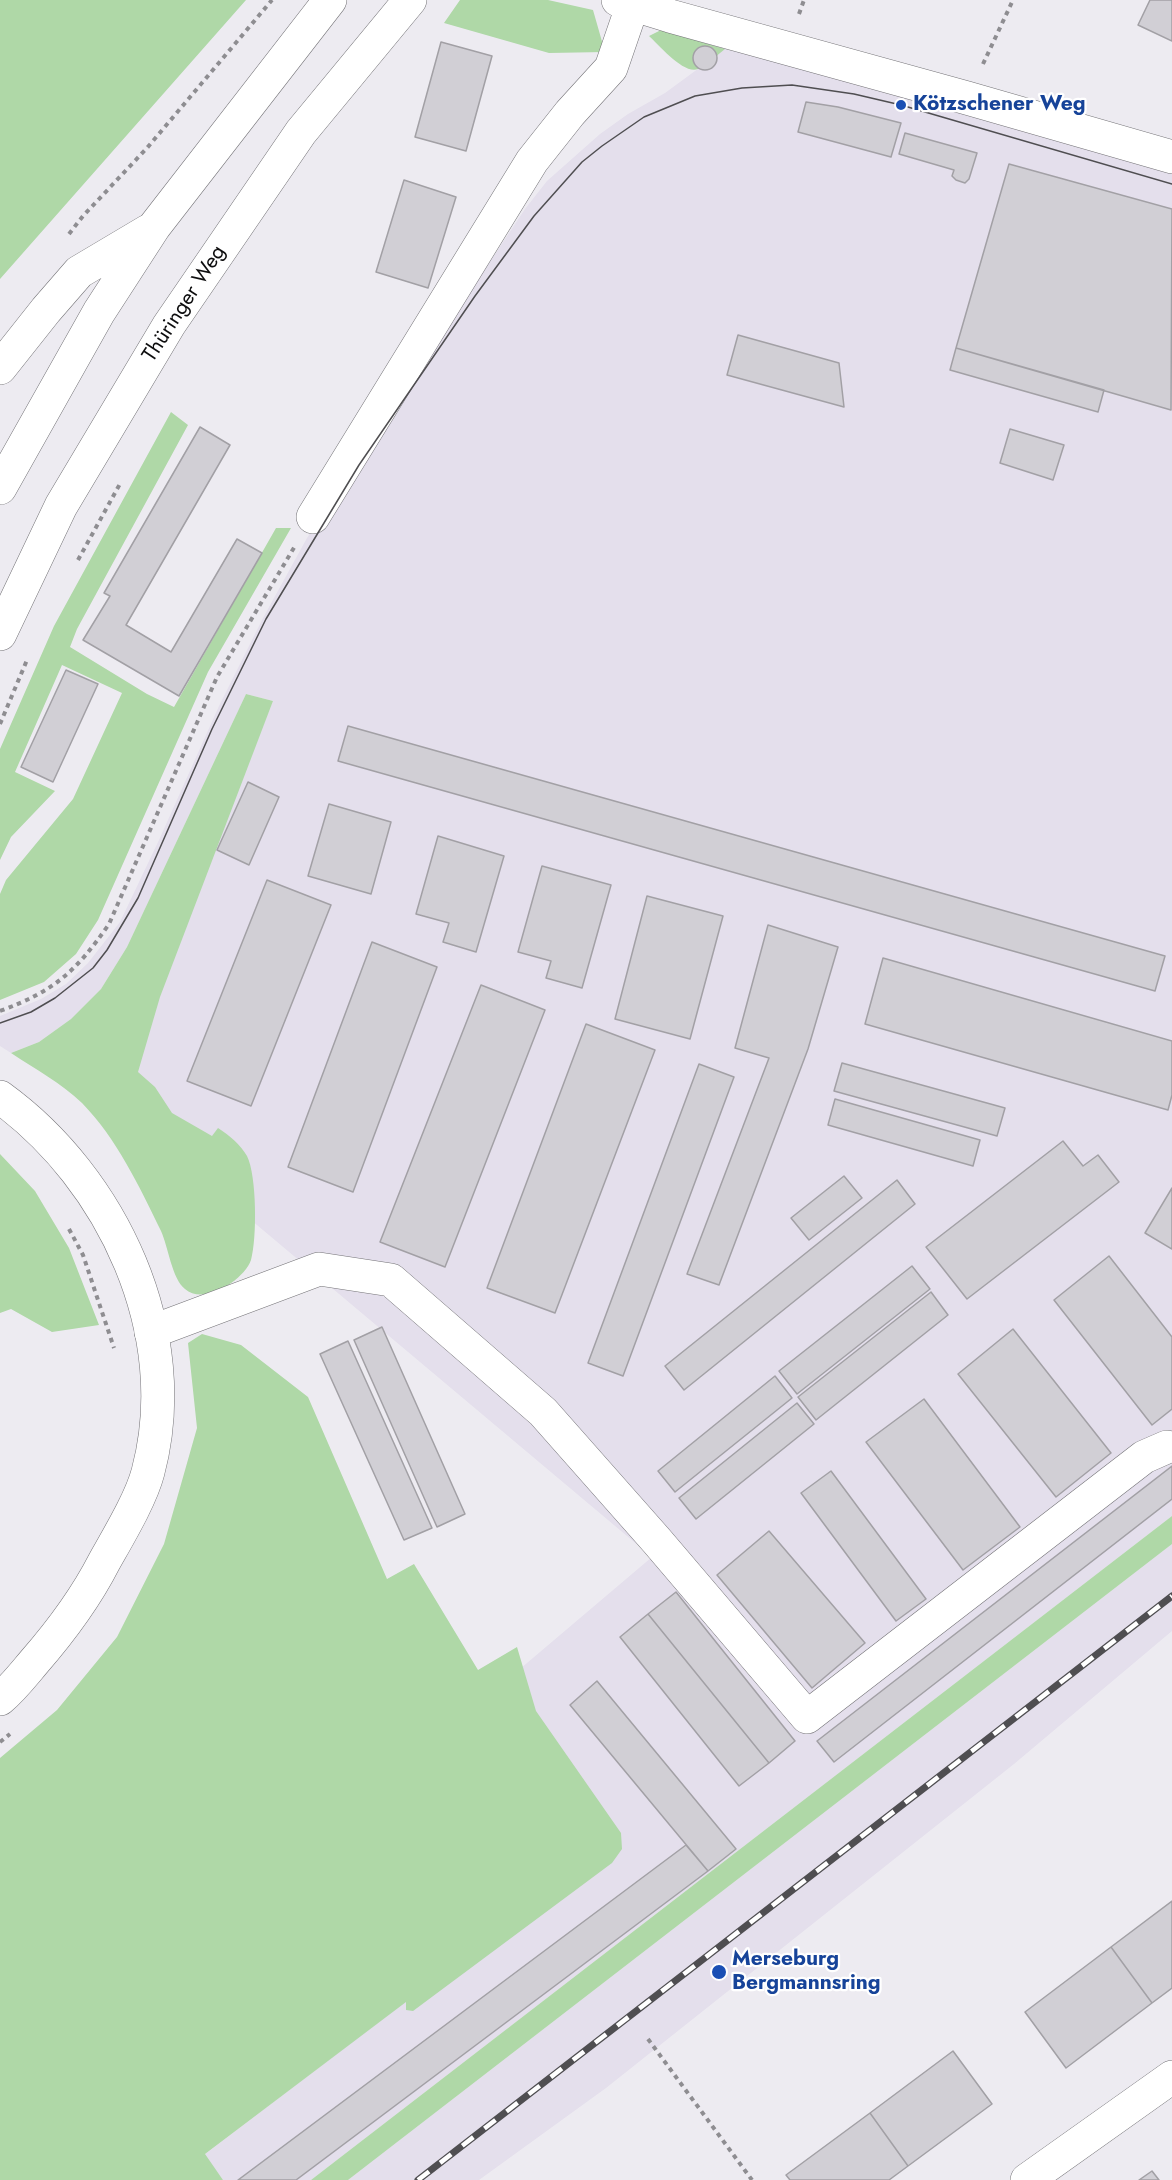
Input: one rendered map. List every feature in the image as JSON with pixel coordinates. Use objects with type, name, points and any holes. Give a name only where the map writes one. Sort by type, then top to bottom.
[{"type":"main road","points":[[0,488],[99,312],[154,227],[330,0]]},
{"type":"main road","name":"Thüringer Weg","points":[[0,634],[61,506],[169,325],[302,132],[410,0]]},
{"type":"main road","points":[[313,517],[532,161],[570,113],[611,68],[625,2],[1172,157]]},
{"type":"main road","points":[[0,368],[45,310],[79,272],[154,227]]},
{"type":"main road","points":[[0,1097],[57,1146],[96,1196],[127,1255],[139,1284],[151,1332],[159,1395],[157,1425],[148,1474],[127,1519],[92,1585],[60,1632],[0,1699]]},
{"type":"main road","points":[[151,1332],[319,1269],[391,1280],[543,1412],[807,1717],[1144,1457],[1167,1447]]},
{"type":"main road","points":[[1028,2180],[1172,2077]]},
{"type":"path","points":[[63,243],[83,216],[147,148],[272,0]]},
{"type":"path","points":[[967,98],[1013,0]]},
{"type":"path","points":[[73,570],[122,480]]},
{"type":"path","points":[[0,1011],[38,996],[62,980],[88,955],[109,924],[217,677],[313,517]]},
{"type":"path","points":[[0,724],[31,651]]},
{"type":"path","points":[[66,1225],[83,1255],[115,1352]]},
{"type":"path","points":[[648,2039],[752,2180]]},
{"type":"shaded area","points":[[725,49],[900,90],[1172,169],[1172,1516],[311,2180],[223,2180],[204,2155],[406,2001],[494,1691],[652,1557],[113,1104],[273,701],[246,694],[127,947],[101,989],[71,1019],[39,1042],[11,1053],[0,1046],[0,1016],[41,999],[66,984],[88,963],[120,922],[219,706],[263,618],[307,538],[525,209],[547,181],[600,134],[628,114],[665,93]]},
{"type":"shaded area","points":[[1172,1544],[1172,1631],[1014,1764],[606,2088],[479,2180],[348,2180]]},
{"type":"green space","points":[[0,0],[246,0],[0,279]]},
{"type":"green space","points":[[460,0],[548,0],[593,10],[605,52],[549,53],[444,23]]},
{"type":"green space","points":[[661,30],[725,49],[705,65],[692,70],[679,64],[649,36]]},
{"type":"green space","points":[[171,412],[188,425],[77,629],[70,647],[147,694],[174,707],[276,528],[291,528],[208,672],[98,920],[76,954],[44,982],[0,1000],[0,894],[6,880],[73,799],[122,693],[62,665],[15,772],[55,791],[11,837],[0,860],[0,749],[54,626]]},
{"type":"green space","points":[[246,694],[273,701],[160,997],[138,1072],[155,1087],[172,1113],[212,1136],[218,1128],[241,1148],[250,1165],[255,1208],[251,1260],[247,1268],[232,1282],[212,1293],[202,1294],[185,1289],[177,1278],[161,1231],[144,1197],[117,1147],[95,1117],[82,1103],[48,1076],[11,1053],[39,1042],[71,1019],[101,989],[127,947]]},
{"type":"green space","points":[[0,1154],[35,1191],[69,1248],[99,1325],[52,1332],[11,1309],[0,1313]]},
{"type":"green space","points":[[202,1334],[241,1345],[308,1397],[387,1579],[414,1564],[478,1670],[517,1647],[536,1711],[621,1833],[622,1849],[612,1863],[413,2011],[406,2010],[406,2002],[205,2154],[223,2180],[0,2180],[0,1758],[57,1710],[117,1637],[164,1544],[197,1428],[188,1343]]},
{"type":"green space","points":[[1172,1516],[1172,1544],[348,2180],[311,2180]]},
{"type":"building","points":[[1150,0],[1172,0],[1172,41],[1138,25]]},
{"type":"building","points":[[441,42],[492,56],[466,151],[415,137]]},
{"type":"building","points":[[705,46],[713,50],[717,58],[713,66],[705,70],[697,66],[693,58],[697,50]]},
{"type":"building","points":[[806,102],[838,107],[901,123],[891,157],[798,132]]},
{"type":"building","points":[[905,133],[977,153],[969,179],[965,183],[956,180],[952,176],[954,170],[899,154]]},
{"type":"building","points":[[1009,164],[1172,209],[1171,410],[956,348]]},
{"type":"building","points":[[404,180],[456,197],[428,288],[376,272]]},
{"type":"building","points":[[738,335],[839,363],[844,407],[727,375]]},
{"type":"building","points":[[956,348],[1104,390],[1098,412],[950,370]]},
{"type":"building","points":[[200,427],[230,445],[126,625],[171,652],[237,539],[262,553],[179,696],[83,640],[110,596],[104,593]]},
{"type":"building","points":[[1010,429],[1064,445],[1053,480],[1000,463]]},
{"type":"building","points":[[66,670],[98,684],[53,782],[21,767]]},
{"type":"building","points":[[348,726],[1165,956],[1155,991],[338,761]]},
{"type":"building","points":[[248,782],[279,797],[249,865],[217,850]]},
{"type":"building","points":[[329,804],[391,822],[371,894],[308,876]]},
{"type":"building","points":[[438,836],[504,856],[476,952],[443,942],[449,923],[416,914]]},
{"type":"building","points":[[542,866],[611,885],[582,988],[546,978],[551,961],[518,952]]},
{"type":"building","points":[[267,880],[331,905],[251,1106],[187,1081]]},
{"type":"building","points":[[647,896],[723,916],[690,1039],[615,1019]]},
{"type":"building","points":[[768,925],[838,947],[808,1049],[719,1285],[687,1274],[769,1058],[735,1048]]},
{"type":"building","points":[[372,942],[437,967],[353,1192],[288,1167]]},
{"type":"building","points":[[883,958],[1172,1041],[1172,1095],[1168,1110],[865,1024]]},
{"type":"building","points":[[481,985],[545,1010],[445,1267],[380,1242]]},
{"type":"building","points":[[586,1024],[655,1050],[555,1313],[487,1288]]},
{"type":"building","points":[[842,1063],[1005,1108],[997,1136],[834,1091]]},
{"type":"building","points":[[699,1064],[734,1077],[623,1376],[588,1363]]},
{"type":"building","points":[[835,1099],[980,1140],[973,1166],[828,1125]]},
{"type":"building","points":[[1063,1141],[1083,1166],[1098,1155],[1119,1182],[967,1299],[926,1247]]},
{"type":"building","points":[[844,1176],[862,1198],[809,1240],[791,1218]]},
{"type":"building","points":[[897,1180],[915,1204],[684,1390],[665,1366]]},
{"type":"building","points":[[1172,1188],[1172,1249],[1145,1233]]},
{"type":"building","points":[[1109,1256],[1172,1337],[1172,1409],[1152,1425],[1054,1300]]},
{"type":"building","points":[[912,1266],[930,1289],[797,1394],[779,1371]]},
{"type":"building","points":[[931,1292],[948,1315],[816,1420],[798,1397]]},
{"type":"building","points":[[382,1327],[465,1514],[437,1527],[354,1340]]},
{"type":"building","points":[[1013,1329],[1111,1453],[1056,1497],[958,1374]]},
{"type":"building","points":[[348,1341],[432,1528],[404,1540],[320,1354]]},
{"type":"building","points":[[775,1376],[792,1398],[675,1492],[658,1471]]},
{"type":"building","points":[[924,1399],[1020,1527],[963,1570],[866,1442]]},
{"type":"building","points":[[797,1403],[814,1424],[696,1519],[679,1498]]},
{"type":"building","points":[[1172,1466],[1172,1499],[834,1762],[817,1741]]},
{"type":"building","points":[[831,1471],[926,1599],[896,1621],[801,1493]]},
{"type":"building","points":[[769,1531],[865,1643],[812,1688],[717,1575]]},
{"type":"building","points":[[676,1592],[795,1741],[769,1763],[648,1614]]},
{"type":"building","points":[[648,1614],[769,1763],[739,1786],[620,1637]]},
{"type":"building","points":[[597,1681],[736,1849],[708,1871],[570,1705]]},
{"type":"building","points":[[686,1845],[708,1871],[296,2180],[238,2180]]},
{"type":"building","points":[[1172,1901],[1172,1988],[1152,2003],[1111,1947]]},
{"type":"building","points":[[1111,1947],[1152,2003],[1066,2068],[1025,2012]]},
{"type":"building","points":[[953,2051],[992,2104],[908,2166],[870,2113]]},
{"type":"building","points":[[870,2113],[908,2166],[889,2180],[790,2180],[786,2175]]},
{"type":"building","points":[[1152,2171],[1159,2180],[1139,2180]]},
{"type":"tram line","points":[[0,1023],[31,1012],[55,998],[93,968],[107,950],[138,898],[212,729],[266,619],[359,465],[475,296],[534,216],[582,162],[602,146],[644,117],[695,96],[742,88],[792,85],[854,94],[901,105],[1172,184]]},
{"type":"railway","points":[[418,2180],[1172,1596]]},
{"type":"place","name":"Kötzschener Weg","points":[[901,105]]},
{"type":"place","name":"Merseburg Bergmannsring","points":[[719,1972]]}]
